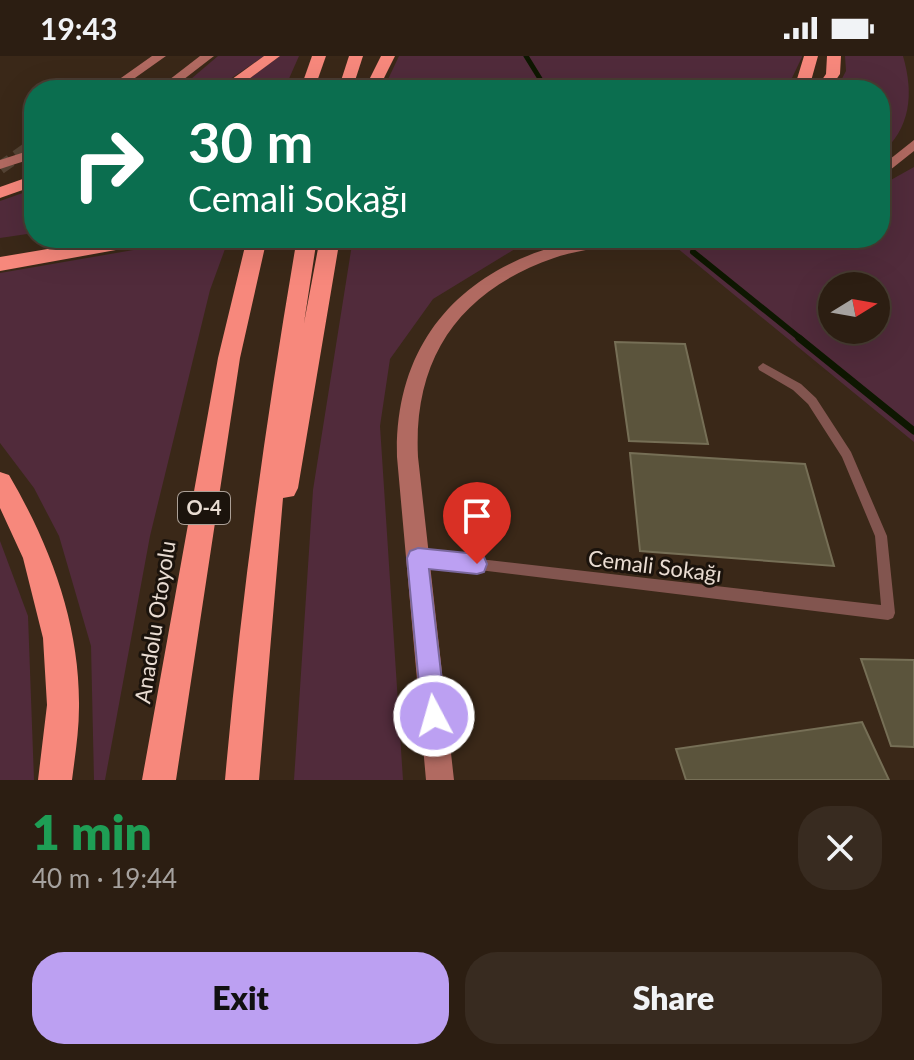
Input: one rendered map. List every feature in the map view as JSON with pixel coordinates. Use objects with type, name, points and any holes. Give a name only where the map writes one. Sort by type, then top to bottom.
[{"type":"highway","points":[[238,80],[273,56]]},
{"type":"highway","points":[[311,80],[319,56]]},
{"type":"highway","points":[[348,80],[356,56]]},
{"type":"highway","points":[[376,80],[388,56]]},
{"type":"highway","points":[[804,80],[811,56]]},
{"type":"highway","points":[[829,80],[833,74],[834,56]]},
{"type":"highway","points":[[0,193],[24,184]]},
{"type":"highway","points":[[0,248],[24,244]]},
{"type":"highway","points":[[0,264],[92,248]]},
{"type":"highway","name":"Anadolu Otoyolu","points":[[159,780],[229,358],[255,248]]},
{"type":"highway","points":[[242,780],[250,675],[279,412],[305,248]]},
{"type":"highway","points":[[250,675],[328,248]]},
{"type":"highway","points":[[0,483],[21,517],[39,558],[53,613],[63,695],[55,780]]},
{"type":"main road","points":[[125,80],[160,56]]},
{"type":"main road","points":[[176,80],[208,56]]},
{"type":"main road","points":[[890,165],[914,144]]},
{"type":"main road","points":[[0,165],[24,157]]},
{"type":"main road","points":[[440,780],[418,558],[409,406],[429,347],[447,320],[491,279],[540,256],[576,248]]},
{"type":"lane","name":"Cemali Sokağı","points":[[418,558],[888,613],[881,536],[847,455],[812,401],[797,387],[763,367]]},
{"type":"shaded area","points":[[218,56],[264,56],[229,80],[190,80]]},
{"type":"shaded area","points":[[280,56],[299,56],[288,80],[248,80]]},
{"type":"shaded area","points":[[399,56],[802,56],[791,80],[388,80]]},
{"type":"shaded area","points":[[845,56],[903,56],[909,97],[904,122],[890,145],[890,80],[841,80],[846,71]]},
{"type":"shaded area","points":[[914,167],[914,442],[677,248],[890,248],[890,180]]},
{"type":"shaded area","points":[[24,193],[24,234],[0,238],[0,201]]},
{"type":"shaded area","points":[[145,248],[225,248],[210,290],[150,536],[105,780],[94,780],[91,646],[59,536],[34,488],[0,443],[0,273]]},
{"type":"shaded area","points":[[351,248],[516,248],[433,299],[390,359],[380,426],[403,780],[294,780],[313,490]]},
{"type":"shaded area","points":[[0,541],[28,616],[34,780],[0,780]]},
{"type":"building","points":[[615,342],[685,344],[708,444],[629,441]]},
{"type":"building","points":[[630,453],[805,464],[834,566],[640,551]]},
{"type":"building","points":[[861,659],[914,660],[914,747],[891,746]]},
{"type":"building","points":[[862,722],[889,780],[686,780],[676,749]]},
{"type":"waterway","points":[[526,56],[541,80]]},
{"type":"waterway","points":[[693,252],[802,340]]},
{"type":"waterway","points":[[799,338],[914,431]]},
{"type":"tunnel","points":[[0,168],[24,151]]},
{"type":"route","points":[[434,716],[418,558],[477,564]]}]
